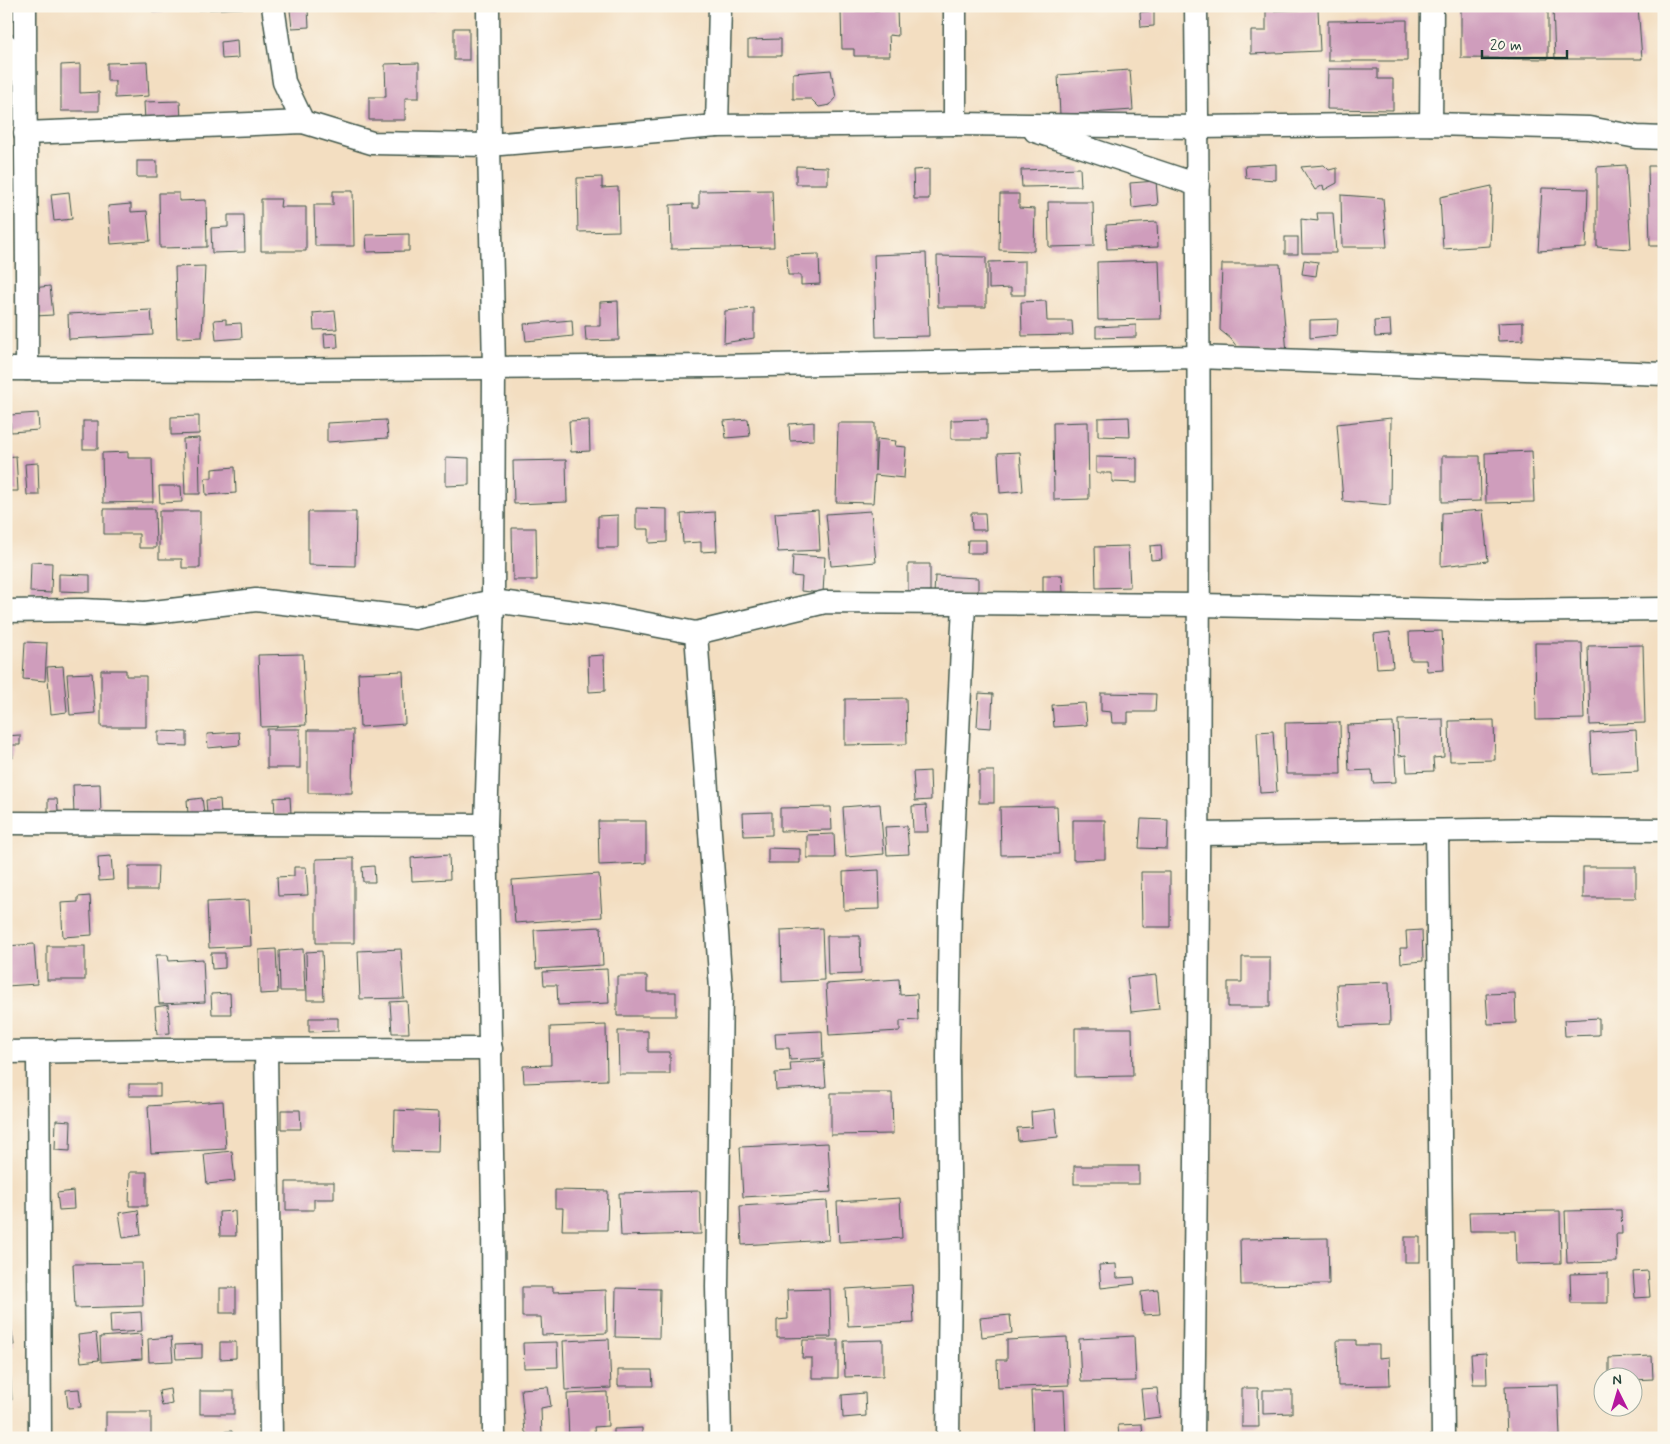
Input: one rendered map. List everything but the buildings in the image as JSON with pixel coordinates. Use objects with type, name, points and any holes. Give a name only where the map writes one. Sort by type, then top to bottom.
[{"type":"street","points":[[25,6],[25,133],[28,234],[16,369],[494,368],[1198,357],[1664,374]]},
{"type":"street","points":[[272,6],[284,82],[303,122]]},
{"type":"street","points":[[488,6],[494,368],[493,601],[486,825],[494,1438]]},
{"type":"street","points":[[717,126],[720,6]]},
{"type":"street","points":[[955,6],[955,124]]},
{"type":"street","points":[[1193,1438],[1199,834],[1198,127],[1196,6]]},
{"type":"street","points":[[1432,6],[1432,124]]},
{"type":"street","points":[[6,44],[25,81]]},
{"type":"street","points":[[25,133],[303,122],[372,143],[489,145],[717,126],[955,124],[1198,127],[1432,124],[1589,128],[1619,132],[1637,137],[1664,138]]},
{"type":"street","points":[[1020,125],[1198,185]]},
{"type":"street","points":[[6,611],[82,610],[145,613],[256,600],[415,618],[493,601],[611,616],[696,633],[826,602],[1199,605],[1506,611],[1664,610]]},
{"type":"street","points":[[948,1438],[950,906],[964,604]]},
{"type":"street","points":[[696,633],[721,989],[717,1287],[720,1438]]},
{"type":"street","points":[[6,823],[486,825]]},
{"type":"street","points":[[1199,834],[1550,829],[1664,830]]},
{"type":"street","points":[[1437,831],[1443,1438]]},
{"type":"street","points":[[6,1052],[490,1049]]},
{"type":"street","points":[[266,1050],[271,1438]]},
{"type":"street","points":[[38,1053],[40,1438]]}]
